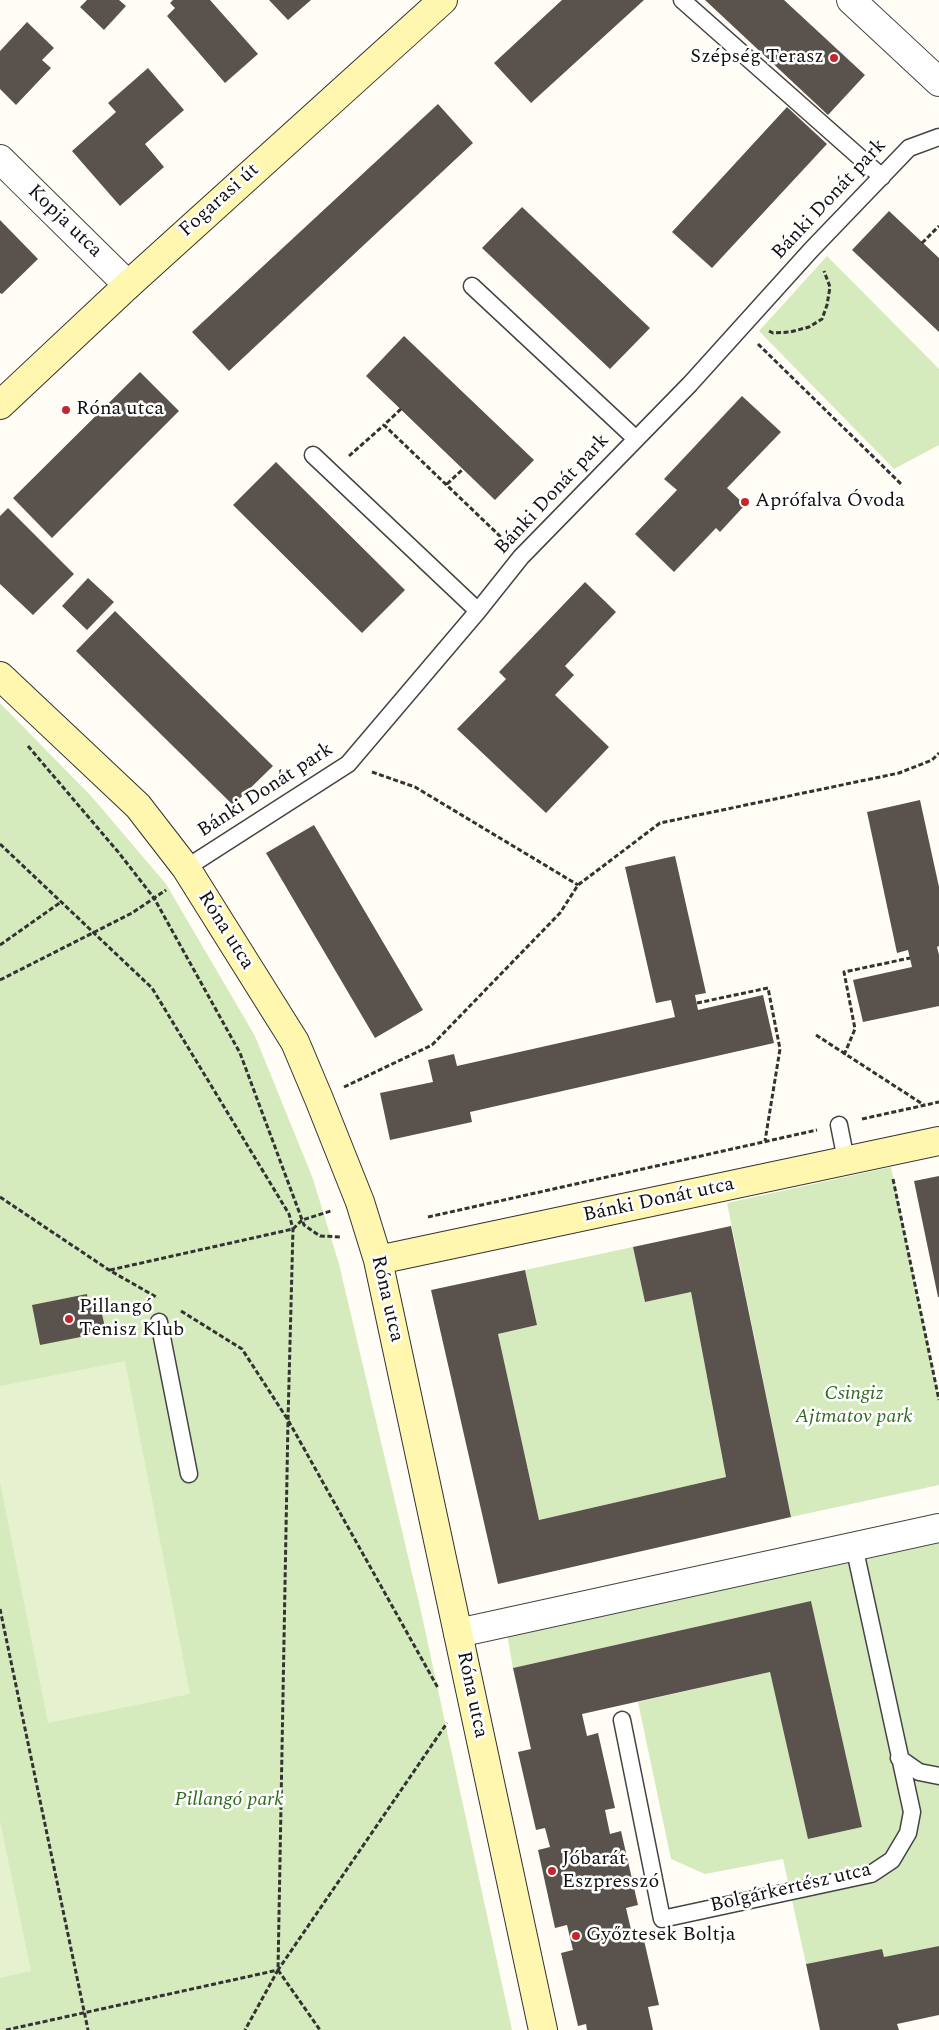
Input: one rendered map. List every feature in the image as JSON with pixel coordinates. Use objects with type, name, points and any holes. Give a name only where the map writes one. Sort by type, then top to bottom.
[{"type":"street","name":"Fogarasi út","points":[[0,405],[128,285],[443,0]]},
{"type":"street","points":[[851,0],[939,82]]},
{"type":"street","name":"Kopja utca","points":[[0,159],[128,285]]},
{"type":"street","name":"Róna utca","points":[[0,676],[138,806],[188,872],[295,1042],[319,1099],[360,1202],[378,1260],[543,2030]]},
{"type":"street","name":"Bánki Donát utca","points":[[378,1260],[939,1141]]},
{"type":"street","points":[[458,1633],[854,1546],[938,1534]]},
{"type":"lane","points":[[682,0],[882,176]]},
{"type":"lane","name":"Bánki Donát park","points":[[188,872],[348,764],[478,611],[521,557],[909,148],[939,137]]},
{"type":"lane","points":[[472,286],[635,438]]},
{"type":"lane","points":[[314,455],[478,611]]},
{"type":"lane","points":[[839,1125],[846,1160]]},
{"type":"lane","points":[[159,1322],[189,1474]]},
{"type":"lane","name":"Bolgárkertész utca","points":[[622,1720],[662,1919],[871,1874],[892,1860],[908,1833],[912,1812],[854,1546]]},
{"type":"lane","points":[[899,1758],[919,1772],[939,1776]]},
{"type":"path","points":[[922,243],[939,226]]},
{"type":"path","points":[[746,322],[773,333],[809,328],[822,319],[830,287],[822,266],[811,250]]},
{"type":"path","points":[[746,322],[901,484]]},
{"type":"path","points":[[332,472],[401,409]]},
{"type":"path","points":[[384,424],[521,557]]},
{"type":"path","points":[[447,484],[463,469]]},
{"type":"path","points":[[25,742],[119,853],[154,898],[240,1053],[304,1225],[320,1236],[343,1237],[369,1230]]},
{"type":"path","points":[[319,1099],[432,1046],[560,913],[578,885],[660,823],[899,773],[932,760],[939,752]]},
{"type":"path","points":[[348,764],[415,787],[578,885]]},
{"type":"path","points":[[0,844],[152,988],[289,1214],[293,1229],[278,1970],[320,2030]]},
{"type":"path","points":[[0,980],[132,913],[188,872]]},
{"type":"path","points":[[0,946],[61,902]]},
{"type":"path","points":[[844,1055],[855,1029],[844,972],[910,958]]},
{"type":"path","points":[[697,1003],[768,988],[780,1049],[765,1141]]},
{"type":"path","points":[[816,1036],[924,1105]]},
{"type":"path","points":[[427,1217],[939,1102]]},
{"type":"path","points":[[888,1152],[939,1400]]},
{"type":"path","points":[[0,1197],[109,1270],[165,1302]]},
{"type":"path","points":[[109,1270],[293,1229],[302,1220],[360,1202]]},
{"type":"path","points":[[173,1306],[242,1348],[288,1420],[439,1689]]},
{"type":"path","points":[[0,1609],[88,2030]]},
{"type":"path","points":[[244,2030],[278,1970],[453,1715],[471,1696]]},
{"type":"path","points":[[6,2030],[278,1970]]},
{"type":"green space","points":[[827,256],[939,369],[939,445],[894,469],[759,331]]},
{"type":"green space","name":"Pillangó park","points":[[0,703],[92,797],[166,884],[255,1036],[313,1179],[339,1264],[420,1607],[512,2030],[0,2030]]},
{"type":"green space","name":"Csingiz Ajtmatov park","points":[[891,1167],[939,1400],[939,1485],[791,1517],[727,1203]]},
{"type":"green space","points":[[633,1247],[645,1302],[691,1292],[726,1477],[539,1520],[498,1334],[537,1325],[525,1270]]},
{"type":"green space","points":[[125,1361],[190,1694],[48,1723],[0,1482],[0,1386]]},
{"type":"green space","points":[[939,1528],[939,1946],[884,1957],[881,1949],[806,1964],[783,1859],[705,1874],[671,1859],[638,1702],[770,1672],[808,1839],[862,1827],[811,1601],[513,1668],[505,1623]]},
{"type":"green space","points":[[0,1821],[31,1971],[0,1978]]},
{"type":"building","points":[[87,0],[119,0],[126,6],[104,30],[80,7]]},
{"type":"building","points":[[173,0],[210,0],[258,54],[225,83],[167,16],[175,8],[170,3]]},
{"type":"building","points":[[269,0],[311,0],[288,20]]},
{"type":"building","points":[[562,0],[644,0],[531,103],[494,63]]},
{"type":"building","points":[[705,0],[784,0],[865,75],[828,115]]},
{"type":"building","points":[[27,22],[54,48],[42,60],[51,68],[16,105],[0,89],[0,51]]},
{"type":"building","points":[[148,68],[184,110],[145,144],[164,167],[120,206],[72,151],[116,112],[108,103]]},
{"type":"building","points":[[438,104],[473,143],[229,371],[192,332]]},
{"type":"building","points":[[787,107],[827,144],[712,268],[672,232]]},
{"type":"building","points":[[522,207],[650,328],[610,369],[482,248]]},
{"type":"building","points":[[889,211],[939,258],[939,332],[852,250]]},
{"type":"building","points":[[0,220],[38,259],[2,294],[0,293]]},
{"type":"building","points":[[404,336],[534,460],[495,500],[366,376]]},
{"type":"building","points":[[140,372],[179,411],[52,538],[13,498]]},
{"type":"building","name":"Aprófalva Óvoda","points":[[742,396],[781,432],[727,488],[745,505],[720,532],[716,528],[674,572],[635,534],[677,490],[664,479]]},
{"type":"building","points":[[276,462],[405,590],[362,633],[233,505]]},
{"type":"building","points":[[8,508],[74,574],[33,615],[0,584],[0,516]]},
{"type":"building","points":[[88,578],[114,602],[87,630],[62,606]]},
{"type":"building","points":[[585,582],[616,612],[565,666],[574,675],[555,695],[609,747],[546,813],[457,729],[506,679],[499,672]]},
{"type":"building","points":[[115,611],[273,766],[233,805],[76,651]]},
{"type":"building","points":[[920,800],[939,887],[939,946],[937,947],[939,955],[939,1006],[863,1022],[853,980],[912,967],[908,950],[897,953],[867,812]]},
{"type":"building","points":[[314,825],[423,1010],[375,1038],[266,853]]},
{"type":"building","points":[[675,856],[706,993],[695,995],[698,1010],[763,995],[774,1043],[470,1112],[472,1122],[390,1140],[380,1093],[433,1082],[428,1060],[454,1054],[457,1066],[675,1017],[671,1000],[656,1003],[625,867]]},
{"type":"building","points":[[939,1176],[939,1297],[938,1297],[914,1181]]},
{"type":"building","points":[[731,1226],[791,1517],[498,1584],[431,1290],[525,1270],[537,1325],[498,1334],[539,1520],[726,1477],[691,1292],[645,1302],[633,1247]]},
{"type":"building","name":"Pillangó Tenisz Klub","points":[[87,1294],[89,1307],[100,1305],[106,1332],[40,1345],[32,1305]]},
{"type":"building","points":[[811,1601],[862,1827],[808,1839],[770,1672],[582,1714],[587,1736],[598,1733],[615,1808],[605,1810],[610,1834],[621,1831],[638,1905],[626,1908],[633,1938],[643,1936],[659,2005],[648,2007],[653,2030],[587,2030],[586,2024],[578,2026],[561,1953],[573,1950],[567,1925],[555,1928],[538,1850],[550,1847],[545,1828],[536,1830],[518,1752],[531,1749],[513,1668]]},
{"type":"building","points":[[939,1946],[939,2015],[897,2024],[899,2030],[820,2030],[806,1964],[882,1949],[884,1957]]},
{"type":"place","name":"Szépség Terasz","points":[[834,58]]},
{"type":"place","name":"Róna utca","points":[[66,410]]},
{"type":"place","name":"Aprófalva Óvoda","points":[[745,502]]},
{"type":"place","name":"Pillangó Tenisz Klub","points":[[69,1319]]},
{"type":"place","name":"Jóbarát Eszpresszó","points":[[552,1871]]},
{"type":"place","name":"Győztesek Boltja","points":[[576,1936]]}]
